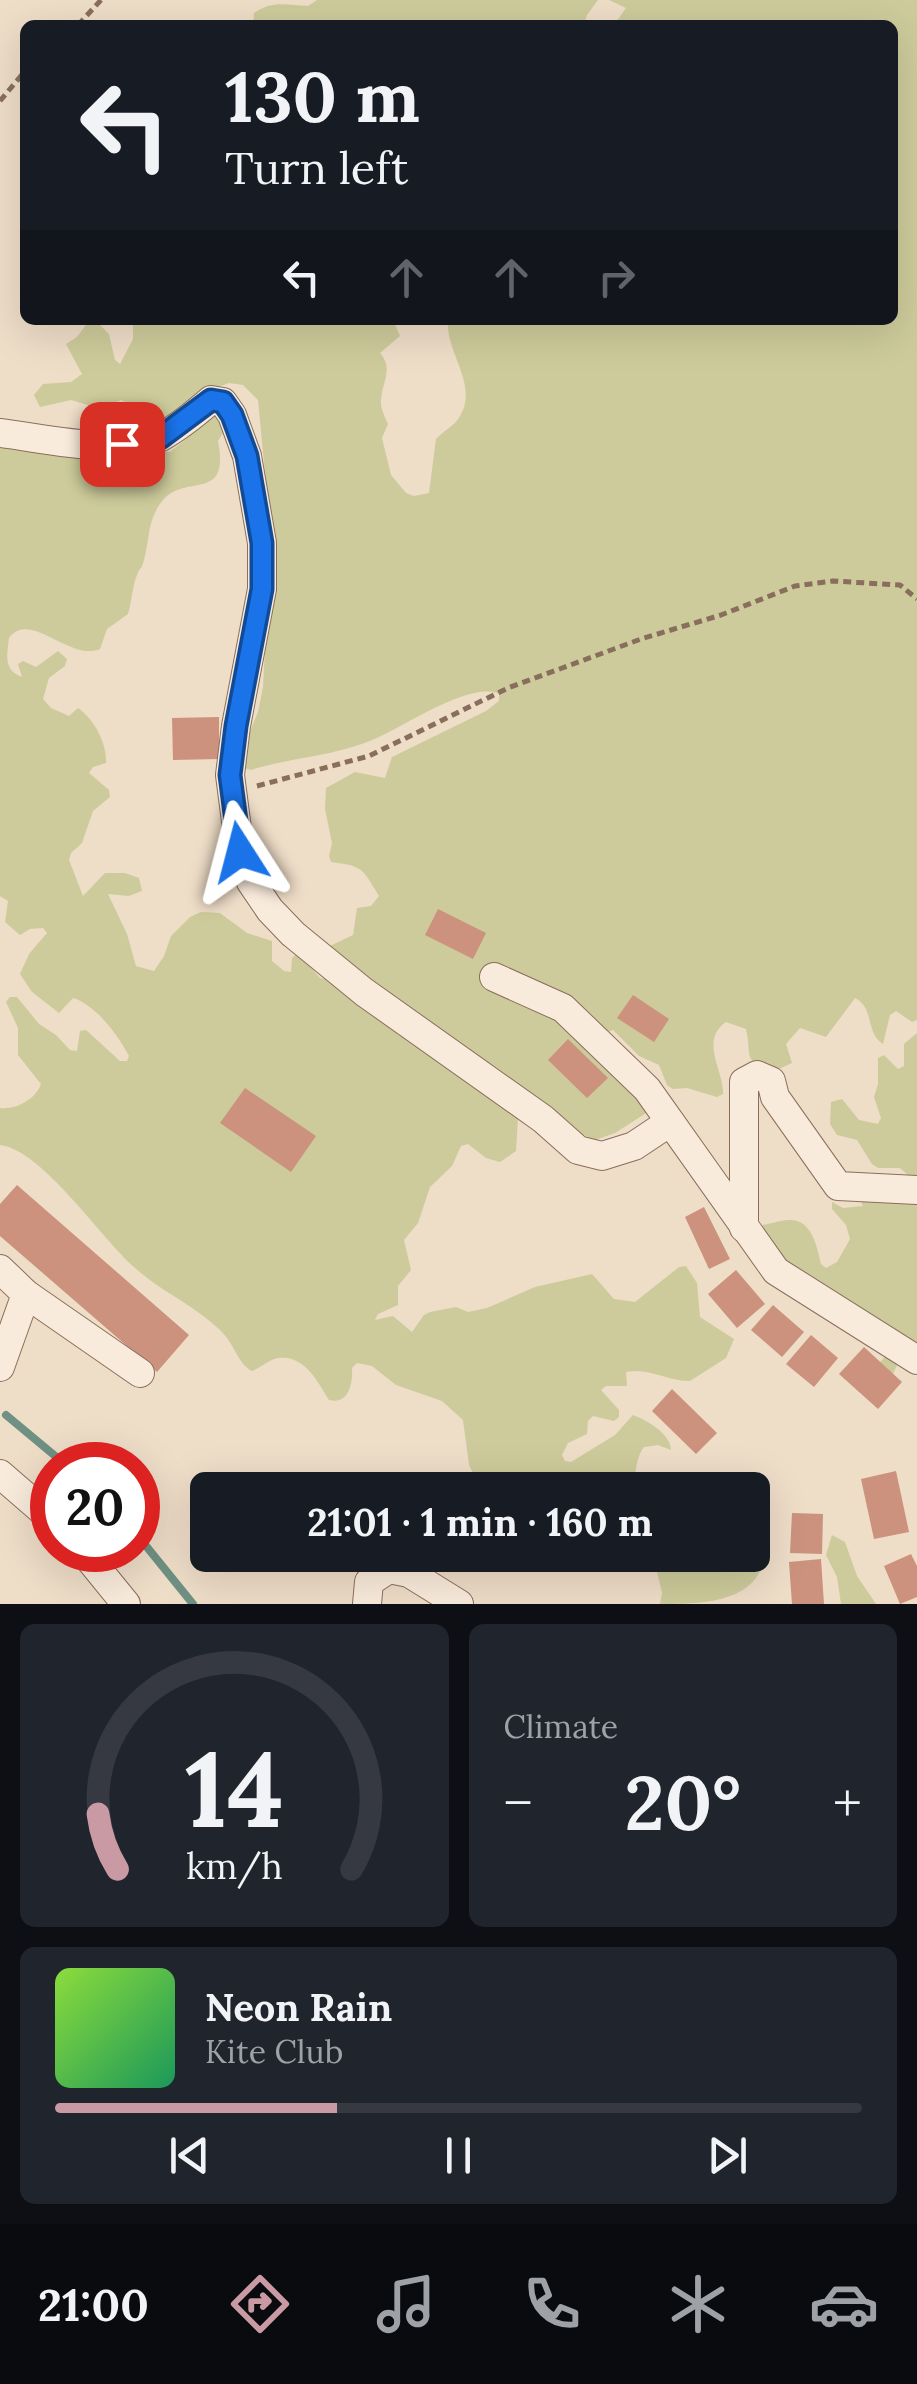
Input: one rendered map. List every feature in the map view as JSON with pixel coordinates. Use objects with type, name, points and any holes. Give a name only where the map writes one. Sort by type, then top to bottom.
[{"type":"street","points":[[0,432],[102,445],[143,443],[160,438],[211,400],[223,402],[247,456],[262,543],[262,589],[230,775],[240,852],[252,882],[270,910],[293,934],[364,992],[543,1118],[578,1150],[602,1156],[634,1146],[670,1122]]},
{"type":"street","points":[[494,977],[562,1008],[647,1089],[776,1271],[917,1360]]},
{"type":"street","points":[[744,1228],[744,1082],[756,1075],[771,1081],[774,1097],[838,1186],[917,1190]]},
{"type":"street","points":[[0,1269],[26,1294],[140,1373]]},
{"type":"street","points":[[0,1367],[26,1294]]},
{"type":"street","points":[[0,1474],[30,1500]]},
{"type":"street","points":[[368,1604],[369,1582],[389,1569],[409,1573],[460,1604]]},
{"type":"street","points":[[100,1572],[126,1604]]},
{"type":"path","points":[[83,20],[101,0]]},
{"type":"path","points":[[0,101],[20,77]]},
{"type":"path","points":[[232,796],[274,779],[370,756],[508,688],[795,586],[833,580],[900,585],[917,599]]},
{"type":"shaded area","points":[[317,0],[598,0],[586,20],[253,20],[254,13],[267,6],[308,6]]},
{"type":"shaded area","points":[[609,0],[917,0],[917,1020],[912,1022],[896,1011],[890,1015],[883,1044],[874,1034],[865,1008],[855,998],[826,1037],[800,1028],[786,1044],[792,1063],[770,1073],[752,1060],[746,1029],[726,1022],[714,1038],[723,1094],[717,1097],[687,1088],[673,1089],[667,1085],[659,1065],[639,1056],[613,1030],[606,1033],[651,1110],[615,1133],[595,1140],[570,1129],[504,1073],[485,1063],[518,1117],[516,1151],[500,1162],[486,1158],[468,1144],[461,1146],[452,1166],[430,1187],[418,1223],[404,1240],[411,1270],[398,1286],[398,1305],[378,1314],[375,1320],[393,1316],[412,1332],[430,1312],[456,1307],[468,1312],[487,1308],[535,1287],[592,1274],[614,1299],[635,1302],[679,1267],[686,1266],[697,1283],[700,1317],[734,1339],[726,1358],[690,1381],[634,1371],[626,1372],[627,1386],[606,1386],[601,1390],[619,1410],[619,1417],[614,1421],[593,1416],[588,1421],[587,1434],[568,1443],[562,1455],[571,1462],[615,1435],[633,1415],[663,1433],[671,1450],[658,1445],[644,1447],[636,1472],[472,1472],[463,1420],[442,1401],[396,1385],[372,1366],[357,1363],[352,1368],[348,1392],[336,1401],[329,1400],[308,1369],[293,1359],[274,1359],[252,1371],[220,1330],[134,1267],[52,1178],[16,1150],[0,1145],[0,1108],[25,1102],[41,1084],[18,1055],[18,1028],[6,1002],[10,997],[17,997],[39,1024],[70,1050],[77,1051],[80,1031],[86,1030],[120,1061],[127,1061],[129,1056],[113,1030],[90,1007],[73,998],[59,1013],[32,992],[20,974],[29,954],[47,933],[43,928],[20,935],[5,922],[8,901],[0,896],[0,442],[170,452],[186,439],[190,427],[167,422],[93,428],[90,423],[136,412],[134,406],[121,400],[101,409],[71,400],[40,407],[34,395],[43,384],[71,382],[82,374],[66,344],[86,325],[100,325],[109,334],[115,360],[120,364],[133,339],[133,325],[395,325],[400,336],[380,353],[386,365],[381,403],[388,424],[382,438],[391,475],[406,493],[414,496],[429,493],[436,439],[458,420],[465,404],[464,380],[448,325],[898,325],[898,20],[618,20],[626,8]],"holes":[[[229,383],[243,385],[258,400],[271,537],[263,687],[258,712],[241,753],[244,768],[251,770],[353,747],[474,693],[499,694],[499,701],[392,757],[385,778],[355,772],[326,788],[331,862],[361,870],[379,896],[371,906],[357,908],[353,935],[330,946],[333,975],[320,978],[298,953],[292,958],[291,972],[284,971],[272,961],[272,941],[247,933],[220,913],[201,912],[171,936],[154,971],[136,966],[127,934],[108,894],[129,896],[142,891],[139,878],[105,873],[83,896],[69,860],[82,843],[93,811],[110,797],[109,790],[89,773],[93,767],[106,763],[102,740],[78,708],[69,716],[51,708],[43,699],[49,678],[65,666],[67,659],[58,651],[36,667],[23,661],[18,664],[22,677],[8,661],[9,638],[28,629],[76,649],[100,649],[107,629],[128,614],[158,507],[172,492],[204,484],[218,473],[218,441],[226,428],[216,388]]]},
{"type":"shaded area","points":[[917,1033],[917,1183],[900,1168],[878,1168],[872,1164],[857,1140],[837,1135],[830,1124],[831,1102],[842,1099],[859,1120],[878,1124],[881,1118],[874,1097],[878,1058],[884,1055],[898,1069],[904,1066],[904,1044]]},
{"type":"shaded area","points":[[857,1193],[917,1197],[917,1353],[899,1360],[891,1379],[879,1364],[886,1355],[869,1336],[749,1230],[759,1218],[759,1225],[798,1222],[809,1230],[826,1268],[837,1262],[850,1239],[846,1225],[832,1209],[832,1202],[843,1208],[863,1206]]},
{"type":"shaded area","points":[[832,1535],[845,1542],[857,1576],[876,1604],[841,1604],[837,1577],[826,1555]]},
{"type":"shaded area","points":[[657,1572],[759,1572],[749,1586],[722,1599],[660,1604],[662,1593]]},
{"type":"building","points":[[219,717],[219,759],[173,760],[172,718]]},
{"type":"building","points":[[438,909],[486,933],[473,959],[425,935]]},
{"type":"building","points":[[633,995],[669,1019],[654,1042],[617,1018]]},
{"type":"building","points":[[568,1039],[608,1078],[587,1098],[548,1060]]},
{"type":"building","points":[[245,1088],[316,1136],[291,1172],[220,1123]]},
{"type":"building","points":[[17,1185],[189,1335],[157,1372],[0,1236],[0,1204]]},
{"type":"building","points":[[704,1207],[730,1259],[709,1269],[685,1217]]},
{"type":"building","points":[[736,1270],[765,1304],[737,1328],[708,1294]]},
{"type":"building","points":[[773,1305],[804,1332],[782,1357],[751,1330]]},
{"type":"building","points":[[811,1335],[838,1358],[814,1387],[786,1364]]},
{"type":"building","points":[[864,1347],[902,1382],[878,1409],[839,1374]]},
{"type":"building","points":[[672,1389],[717,1433],[696,1454],[652,1411]]},
{"type":"building","points":[[896,1471],[909,1532],[874,1539],[861,1479]]},
{"type":"building","points":[[792,1513],[823,1514],[822,1554],[790,1553]]},
{"type":"building","points":[[911,1554],[917,1566],[917,1597],[900,1604],[884,1566]]},
{"type":"building","points":[[821,1559],[824,1604],[792,1604],[789,1562]]},
{"type":"waterway","points":[[6,1415],[38,1442]]},
{"type":"waterway","points":[[160,1563],[193,1604]]},
{"type":"route","points":[[122,444],[160,438],[211,400],[223,402],[232,415],[247,456],[262,543],[262,589],[230,775],[240,852]]}]
